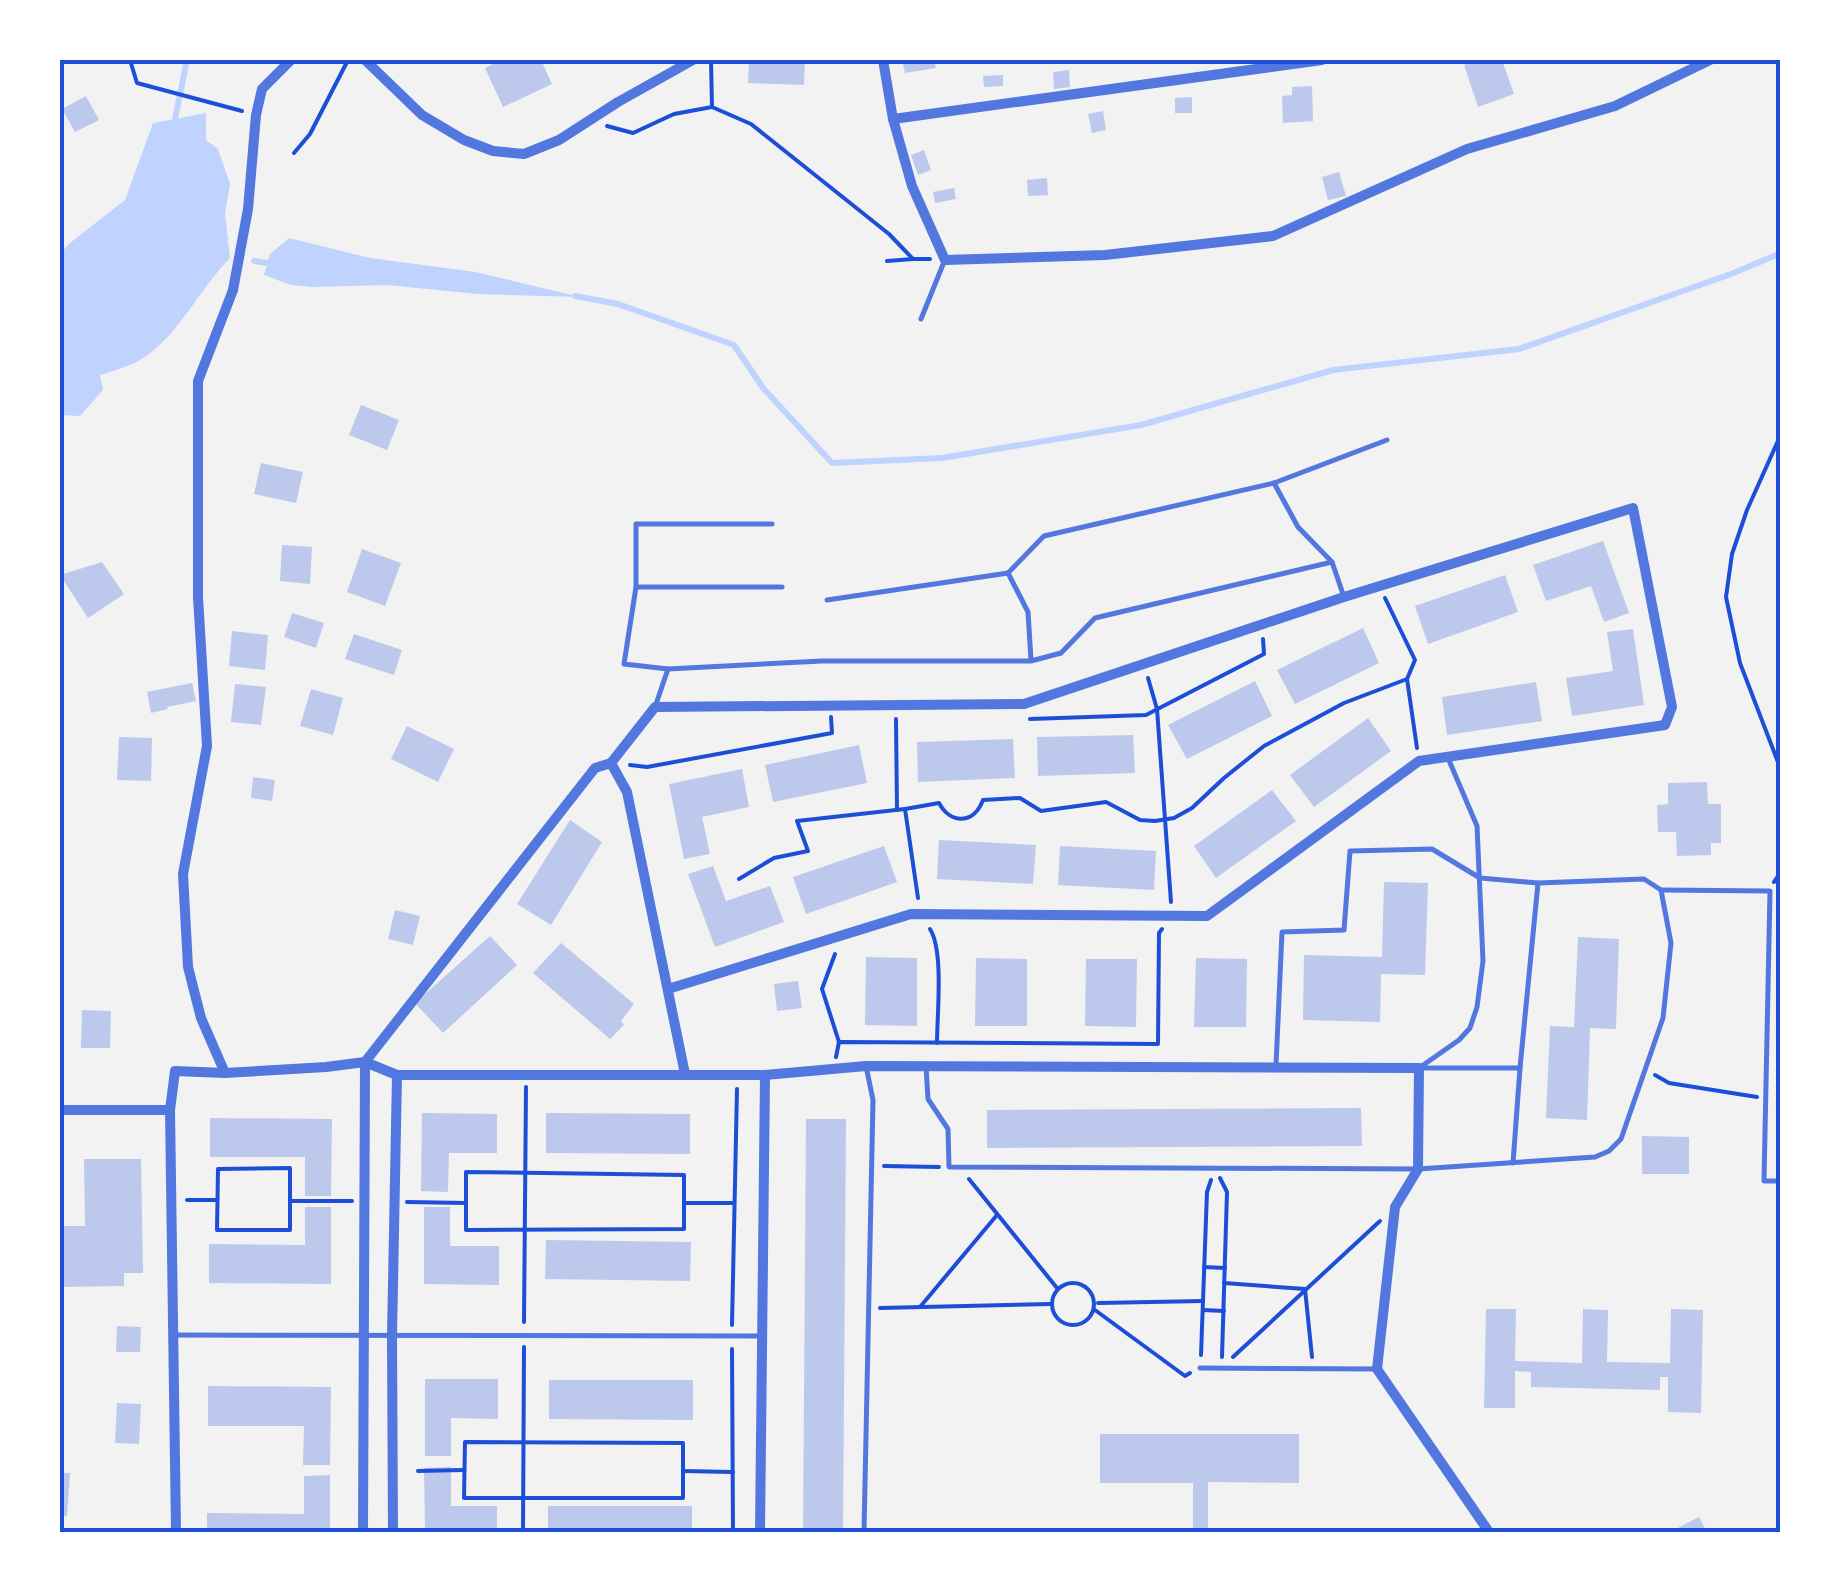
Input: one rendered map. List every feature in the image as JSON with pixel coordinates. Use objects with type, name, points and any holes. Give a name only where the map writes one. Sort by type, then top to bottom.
[{"type":"street","points":[[225,1073],[202,1018],[188,967],[183,874],[207,746],[198,597],[198,380],[233,290],[248,209],[262,89],[291,60]]},
{"type":"street","points":[[365,60],[422,115],[464,140],[493,151],[524,154],[559,140],[586,120],[693,60]]},
{"type":"street","points":[[883,60],[893,119],[912,186],[945,260],[1106,254],[1273,236],[1467,149],[1614,106],[1710,60]]},
{"type":"street","points":[[893,119],[1322,60]]},
{"type":"street","points":[[362,1532],[364,1062],[595,768],[611,763],[656,706],[1024,704],[1344,597],[1632,508],[1672,707],[1666,725],[1419,762],[1207,916],[911,914],[668,989]]},
{"type":"street","points":[[611,763],[627,792],[686,1074]]},
{"type":"street","points":[[176,1532],[170,1110],[175,1071],[225,1073],[364,1062],[397,1075],[765,1075],[866,1066],[1419,1068],[1418,1168],[1395,1207],[1378,1369],[1488,1532]]},
{"type":"street","points":[[393,1532],[397,1075]]},
{"type":"street","points":[[760,1532],[765,1075]]},
{"type":"street","points":[[60,1110],[170,1110]]},
{"type":"lane","points":[[921,319],[945,260]]},
{"type":"lane","points":[[827,600],[1008,573],[1044,536],[1274,483],[1387,440]]},
{"type":"lane","points":[[1274,483],[1298,528],[1332,562],[1344,597]]},
{"type":"lane","points":[[772,524],[636,524],[636,587],[624,664],[668,669],[822,662],[1031,661],[1062,654],[1095,618],[1332,562]]},
{"type":"lane","points":[[1008,573],[1028,612],[1031,661]]},
{"type":"lane","points":[[636,587],[782,587]]},
{"type":"lane","points":[[656,706],[668,669]]},
{"type":"lane","points":[[1419,1068],[1470,1028],[1483,961],[1477,826],[1447,756]]},
{"type":"lane","points":[[1276,1067],[1282,932],[1344,930],[1350,851],[1432,849],[1480,878],[1538,882],[1644,878],[1660,890],[1770,891],[1764,1181],[1781,1181]]},
{"type":"lane","points":[[1513,1163],[1538,882]]},
{"type":"lane","points":[[926,1066],[928,1099],[948,1129],[949,1168],[1418,1168],[1595,1158],[1609,1152],[1621,1140],[1663,1018],[1671,943],[1660,890]]},
{"type":"lane","points":[[864,1532],[873,1100],[866,1066]]},
{"type":"lane","points":[[1419,1068],[1520,1068]]},
{"type":"lane","points":[[174,1335],[762,1336]]},
{"type":"lane","points":[[1200,1368],[1378,1369]]},
{"type":"path","points":[[130,60],[137,83],[256,115]]},
{"type":"path","points":[[294,152],[310,134],[348,60]]},
{"type":"path","points":[[710,60],[712,107]]},
{"type":"path","points":[[586,120],[633,133],[674,114],[712,107],[751,124],[889,234],[914,259]]},
{"type":"path","points":[[887,261],[945,260]]},
{"type":"path","points":[[1781,434],[1737,539],[1726,597],[1740,663],[1781,770]]},
{"type":"path","points":[[1380,586],[1415,660],[1407,679],[1419,762]]},
{"type":"path","points":[[1024,704],[1024,719],[1146,715],[1264,654],[1261,625]]},
{"type":"path","points":[[839,1042],[1158,1044],[1159,933],[1172,915],[1157,710],[1144,664]]},
{"type":"path","points":[[739,879],[774,858],[808,851],[798,821],[939,803],[944,813],[960,820],[980,810],[983,800],[1020,798],[1040,811],[1106,802],[1140,820],[1165,820],[1192,808],[1264,746],[1344,702],[1407,679]]},
{"type":"path","points":[[896,714],[897,810]]},
{"type":"path","points":[[611,763],[647,767],[832,733],[831,716]]},
{"type":"path","points":[[905,809],[920,914]]},
{"type":"path","points":[[936,940],[937,1043]]},
{"type":"path","points":[[830,968],[822,988],[839,1042],[835,1069]]},
{"type":"path","points":[[1646,1070],[1669,1083],[1766,1098]]},
{"type":"path","points":[[733,1532],[737,1074]]},
{"type":"path","points":[[523,1532],[526,1075]]},
{"type":"path","points":[[872,1166],[949,1168]]},
{"type":"path","points":[[290,1168],[290,1201],[290,1230],[218,1230],[218,1169],[290,1168]]},
{"type":"path","points":[[959,1168],[1057,1288]]},
{"type":"path","points":[[1200,1368],[1207,1192],[1216,1168]]},
{"type":"path","points":[[1216,1168],[1227,1192],[1222,1367]]},
{"type":"path","points":[[466,1172],[684,1175],[684,1229],[466,1230],[466,1203],[466,1172]]},
{"type":"path","points":[[193,1200],[218,1200]]},
{"type":"path","points":[[290,1201],[344,1201]]},
{"type":"path","points":[[406,1202],[466,1203]]},
{"type":"path","points":[[684,1203],[734,1203]]},
{"type":"path","points":[[1222,1367],[1395,1207]]},
{"type":"path","points":[[920,1307],[998,1214]]},
{"type":"path","points":[[1204,1267],[1224,1268]]},
{"type":"path","points":[[1095,1307],[1089,1319],[1074,1326],[1058,1320],[1051,1304],[1057,1288],[1073,1281],[1089,1288],[1095,1307],[1185,1376]]},
{"type":"path","points":[[1224,1283],[1305,1288]]},
{"type":"path","points":[[1305,1288],[1312,1367]]},
{"type":"path","points":[[1095,1307],[1203,1301]]},
{"type":"path","points":[[869,1308],[1051,1304]]},
{"type":"path","points":[[1202,1310],[1224,1311]]},
{"type":"path","points":[[524,1441],[683,1442],[683,1498],[464,1498],[465,1442],[524,1441]]},
{"type":"path","points":[[418,1470],[465,1470]]},
{"type":"path","points":[[683,1471],[733,1472]]},
{"type":"water","points":[[206,113],[206,140],[218,149],[230,184],[225,213],[230,258],[157,348],[134,363],[100,375],[103,390],[80,416],[60,415],[60,254],[125,200],[153,123]]},
{"type":"water","points":[[289,238],[370,258],[476,272],[580,297],[477,294],[387,285],[291,285],[264,275],[270,254]]},
{"type":"building","points":[[501,60],[541,60],[552,84],[503,107],[485,68]]},
{"type":"building","points":[[749,60],[805,60],[804,85],[748,83]]},
{"type":"building","points":[[902,60],[934,60],[936,68],[905,73]]},
{"type":"building","points":[[1478,60],[1502,60],[1514,94],[1478,107],[1464,65]]},
{"type":"building","points":[[1069,70],[1070,87],[1054,89],[1053,72]]},
{"type":"building","points":[[1003,75],[1003,86],[984,87],[983,76]]},
{"type":"building","points":[[1312,86],[1313,121],[1283,123],[1282,96],[1292,95],[1292,87]]},
{"type":"building","points":[[86,96],[99,120],[75,132],[62,109]]},
{"type":"building","points":[[1192,97],[1192,113],[1175,113],[1175,98]]},
{"type":"building","points":[[1103,111],[1106,130],[1092,133],[1088,114]]},
{"type":"building","points":[[924,150],[931,170],[918,175],[911,155]]},
{"type":"building","points":[[1339,172],[1346,196],[1328,200],[1322,177]]},
{"type":"building","points":[[1047,178],[1048,195],[1028,196],[1027,180]]},
{"type":"building","points":[[954,188],[956,199],[935,203],[933,192]]},
{"type":"building","points":[[361,405],[399,420],[387,450],[349,435]]},
{"type":"building","points":[[261,463],[303,472],[296,503],[254,494]]},
{"type":"building","points":[[1603,541],[1629,613],[1604,622],[1591,586],[1546,601],[1533,565]]},
{"type":"building","points":[[282,545],[312,547],[310,584],[280,581]]},
{"type":"building","points":[[362,549],[401,563],[385,606],[347,592]]},
{"type":"building","points":[[102,562],[124,594],[88,618],[60,575]]},
{"type":"building","points":[[1505,575],[1518,612],[1428,644],[1415,606]]},
{"type":"building","points":[[292,613],[324,623],[316,648],[284,637]]},
{"type":"building","points":[[1363,628],[1379,663],[1295,704],[1277,670]]},
{"type":"building","points":[[1633,629],[1644,705],[1572,716],[1566,678],[1613,671],[1607,632]]},
{"type":"building","points":[[232,631],[268,635],[265,670],[229,666]]},
{"type":"building","points":[[354,634],[402,650],[394,675],[345,659]]},
{"type":"building","points":[[1255,681],[1272,716],[1187,759],[1168,725]]},
{"type":"building","points":[[1536,682],[1542,721],[1447,735],[1442,697]]},
{"type":"building","points":[[192,683],[196,701],[151,713],[147,692]]},
{"type":"building","points":[[235,684],[266,687],[261,725],[231,722]]},
{"type":"building","points":[[311,689],[343,698],[333,735],[300,726]]},
{"type":"building","points":[[1368,718],[1391,751],[1314,807],[1290,775]]},
{"type":"building","points":[[407,726],[454,749],[438,782],[391,759]]},
{"type":"building","points":[[1133,735],[1135,773],[1038,776],[1037,737]]},
{"type":"building","points":[[119,737],[152,738],[151,781],[117,780]]},
{"type":"building","points":[[1013,739],[1015,778],[918,782],[917,742]]},
{"type":"building","points":[[859,745],[867,783],[773,802],[765,765]]},
{"type":"building","points":[[742,769],[749,807],[702,817],[710,854],[684,859],[669,784]]},
{"type":"building","points":[[253,777],[275,780],[272,801],[251,798]]},
{"type":"building","points":[[1707,782],[1708,804],[1721,804],[1721,843],[1711,843],[1711,855],[1677,856],[1676,832],[1658,832],[1657,805],[1668,804],[1668,783]]},
{"type":"building","points":[[1272,790],[1296,821],[1216,878],[1194,846]]},
{"type":"building","points":[[570,820],[602,842],[551,925],[517,904]]},
{"type":"building","points":[[939,840],[1036,845],[1033,884],[937,879]]},
{"type":"building","points":[[884,846],[897,882],[806,914],[793,877]]},
{"type":"building","points":[[1060,846],[1156,851],[1154,890],[1058,885]]},
{"type":"building","points":[[713,866],[726,901],[770,886],[784,922],[715,947],[688,874]]},
{"type":"building","points":[[1384,882],[1428,883],[1425,975],[1381,974],[1380,1022],[1303,1020],[1304,955],[1382,957]]},
{"type":"building","points":[[395,910],[420,916],[413,945],[388,939]]},
{"type":"building","points":[[490,936],[517,965],[443,1033],[415,1003]]},
{"type":"building","points":[[1578,937],[1619,939],[1616,1029],[1590,1028],[1587,1120],[1546,1118],[1550,1026],[1574,1027]]},
{"type":"building","points":[[561,943],[634,1004],[621,1021],[624,1025],[610,1039],[533,973]]},
{"type":"building","points":[[866,957],[917,958],[917,1026],[865,1025]]},
{"type":"building","points":[[976,958],[1027,959],[1027,1026],[975,1026]]},
{"type":"building","points":[[1196,958],[1247,959],[1246,1027],[1194,1027]]},
{"type":"building","points":[[1086,959],[1137,959],[1136,1027],[1085,1026]]},
{"type":"building","points":[[798,981],[802,1008],[777,1011],[774,984]]},
{"type":"building","points":[[82,1010],[111,1011],[110,1048],[81,1048]]},
{"type":"building","points":[[1361,1108],[1362,1146],[987,1148],[987,1110]]},
{"type":"building","points":[[422,1113],[497,1114],[497,1153],[449,1153],[448,1192],[421,1191]]},
{"type":"building","points":[[546,1113],[690,1114],[690,1154],[546,1153]]},
{"type":"building","points":[[210,1118],[332,1119],[331,1196],[305,1196],[305,1157],[210,1157]]},
{"type":"building","points":[[806,1119],[846,1119],[843,1532],[803,1532]]},
{"type":"building","points":[[1642,1136],[1689,1137],[1689,1174],[1642,1174]]},
{"type":"building","points":[[84,1159],[141,1159],[143,1273],[124,1273],[124,1286],[60,1287],[60,1226],[85,1226]]},
{"type":"building","points":[[305,1207],[331,1207],[331,1284],[209,1283],[209,1244],[305,1245]]},
{"type":"building","points":[[424,1207],[450,1207],[450,1246],[499,1246],[499,1285],[424,1284]]},
{"type":"building","points":[[546,1240],[691,1242],[690,1281],[545,1279]]},
{"type":"building","points":[[1486,1309],[1516,1309],[1515,1361],[1582,1363],[1583,1309],[1608,1310],[1607,1362],[1670,1363],[1671,1309],[1703,1310],[1701,1413],[1668,1412],[1668,1377],[1660,1377],[1660,1390],[1531,1387],[1531,1372],[1515,1371],[1515,1408],[1484,1408]]},
{"type":"building","points":[[117,1326],[141,1327],[140,1352],[116,1352]]},
{"type":"building","points":[[425,1379],[498,1379],[498,1419],[451,1418],[451,1456],[425,1456]]},
{"type":"building","points":[[549,1380],[693,1380],[693,1420],[549,1419]]},
{"type":"building","points":[[208,1386],[331,1387],[330,1465],[303,1465],[304,1426],[208,1426]]},
{"type":"building","points":[[117,1403],[141,1404],[139,1444],[115,1443]]},
{"type":"building","points":[[1100,1434],[1299,1434],[1299,1483],[1208,1482],[1208,1532],[1193,1532],[1193,1483],[1100,1483]]},
{"type":"building","points":[[451,1467],[451,1506],[497,1506],[497,1532],[425,1532],[424,1468]]},
{"type":"building","points":[[60,1473],[70,1473],[67,1516],[60,1515]]},
{"type":"building","points":[[330,1475],[330,1532],[207,1532],[207,1513],[304,1514],[304,1476]]},
{"type":"building","points":[[548,1506],[692,1506],[692,1532],[548,1532]]},
{"type":"building","points":[[1699,1517],[1707,1532],[1670,1532]]},
{"type":"waterway","points":[[175,119],[187,60]]},
{"type":"waterway","points":[[575,296],[618,304],[734,345],[763,388],[832,463],[942,458],[1141,425],[1333,370],[1519,349],[1781,253]]},
{"type":"waterway","points":[[254,261],[274,264]]}]
